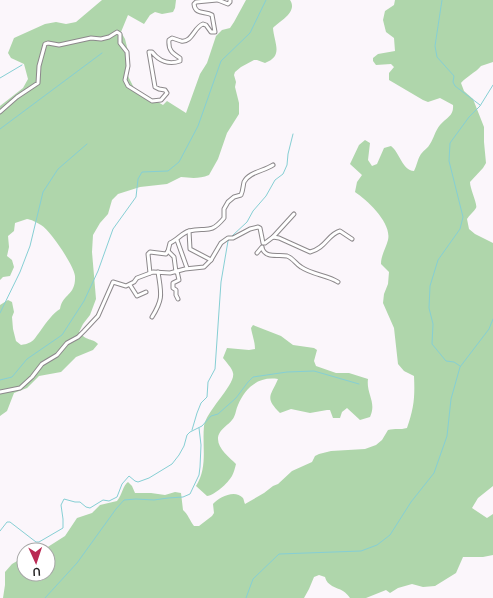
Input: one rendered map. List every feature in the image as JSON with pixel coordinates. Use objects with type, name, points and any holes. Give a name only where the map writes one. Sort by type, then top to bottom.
[{"type":"street","points":[[0,112],[17,97],[38,83],[39,66],[45,44],[60,45],[91,38],[102,39],[117,32],[120,34],[120,43],[127,52],[128,66],[125,78],[126,83],[135,92],[148,100],[155,102],[161,100],[167,93],[165,90],[159,89],[156,86],[149,52],[152,52],[157,58],[164,62],[180,61],[180,58],[170,51],[169,40],[172,38],[185,41],[190,38],[199,26],[203,24],[208,27],[211,32],[215,32],[212,15],[209,13],[199,12],[194,8],[194,4],[196,2],[218,0],[228,4],[230,0]]},
{"type":"street","points":[[150,273],[148,254],[150,252],[166,254],[170,243],[189,231],[207,230],[216,226],[224,218],[224,208],[230,200],[241,196],[244,182],[256,172],[267,169],[273,165]]},
{"type":"street","points":[[257,253],[294,214]]},
{"type":"street","points":[[0,392],[20,388],[32,377],[42,364],[57,354],[67,343],[78,337],[98,316],[113,282],[124,286],[130,285],[137,278],[150,273],[170,273],[187,268],[204,267],[211,260],[218,246],[228,238],[233,238],[258,226],[260,228],[262,242],[264,244]]},
{"type":"street","points":[[189,231],[190,249],[211,260]]},
{"type":"street","points":[[273,237],[279,238],[310,252],[321,248],[334,233],[337,232],[340,232],[352,239]]},
{"type":"street","points":[[176,240],[187,268]]},
{"type":"street","points":[[262,248],[265,253],[274,256],[286,256],[302,268],[314,274],[331,278],[338,282]]},
{"type":"street","points":[[168,251],[174,257],[176,272],[179,280],[174,283],[173,288],[176,290],[178,299]]},
{"type":"street","points":[[152,317],[160,306],[161,295],[158,272]]},
{"type":"street","points":[[130,285],[137,296],[146,292]]},
{"type":"green space","points":[[102,0],[176,0],[173,12],[162,14],[155,12],[150,15],[144,24],[128,15],[121,32],[125,39],[128,51],[128,76],[134,88],[163,105],[167,101],[186,113],[200,74],[207,63],[216,36],[222,30],[230,28],[246,0],[290,0],[292,8],[287,16],[273,28],[276,48],[274,57],[265,63],[254,60],[235,72],[235,87],[239,103],[239,114],[227,133],[218,159],[209,175],[198,178],[181,177],[167,184],[140,187],[118,194],[112,200],[108,214],[100,223],[93,235],[92,252],[96,299],[90,315],[79,332],[87,339],[98,344],[93,350],[76,357],[61,372],[39,376],[27,388],[14,393],[7,411],[0,416],[0,305],[8,300],[12,302],[14,312],[12,317],[13,329],[16,341],[21,345],[29,343],[50,318],[60,309],[75,283],[74,271],[56,241],[41,225],[27,219],[15,223],[14,231],[8,236],[9,247],[7,256],[12,260],[14,267],[10,276],[3,277],[0,280],[0,106],[23,88],[28,79],[24,64],[11,58],[8,53],[14,38],[45,24],[56,22],[66,24],[76,22]]},
{"type":"green space","points":[[395,0],[493,0],[493,62],[481,66],[461,83],[464,91],[473,99],[484,127],[486,163],[470,182],[476,208],[467,219],[469,229],[475,234],[493,243],[493,486],[478,498],[472,508],[487,518],[493,514],[493,555],[483,557],[463,557],[456,573],[435,586],[423,587],[412,584],[398,588],[390,593],[386,590],[366,598],[350,598],[343,591],[332,586],[325,577],[319,575],[314,577],[304,598],[3,598],[5,572],[16,562],[16,582],[56,582],[56,542],[65,536],[77,518],[92,513],[100,505],[117,501],[128,482],[132,486],[135,493],[165,495],[175,492],[181,493],[183,510],[194,526],[199,526],[214,513],[213,504],[227,495],[240,495],[245,504],[278,484],[292,471],[312,462],[315,456],[319,454],[331,451],[365,449],[376,445],[382,440],[388,430],[407,428],[414,402],[414,376],[404,371],[398,364],[394,328],[383,303],[384,294],[388,284],[389,272],[381,264],[381,261],[388,240],[388,233],[383,220],[378,213],[355,192],[357,182],[362,175],[350,164],[359,145],[365,140],[370,143],[368,160],[372,166],[377,164],[384,148],[391,146],[407,168],[414,171],[420,156],[431,142],[438,127],[450,116],[453,105],[440,98],[428,102],[423,100],[389,80],[389,73],[394,67],[391,64],[376,65],[373,61],[373,58],[378,54],[395,51],[394,38],[386,32],[383,20],[385,11],[394,5]]},
{"type":"green space","points":[[253,325],[281,336],[293,345],[314,348],[317,350],[314,361],[316,366],[336,373],[349,373],[368,379],[368,389],[372,402],[372,412],[370,417],[360,420],[347,408],[342,412],[340,418],[333,418],[330,410],[310,413],[291,409],[280,413],[270,400],[271,393],[278,379],[264,379],[258,381],[244,393],[237,406],[234,417],[220,432],[218,439],[220,446],[225,453],[236,464],[233,474],[228,482],[221,488],[207,496],[196,486],[202,472],[204,457],[204,426],[210,413],[226,391],[233,378],[233,373],[230,367],[223,358],[227,348],[249,350],[255,349],[251,328]]},
{"type":"waterway","points":[[0,380],[12,377],[27,359],[62,335],[84,301],[98,271],[113,229],[136,197],[138,179],[142,172],[168,171],[179,162],[198,126],[221,61],[250,33],[266,0]]},
{"type":"waterway","points":[[442,0],[435,46],[437,57],[454,76],[453,82],[455,86],[480,105]]},
{"type":"waterway","points":[[0,129],[102,53]]},
{"type":"waterway","points":[[0,78],[22,65]]},
{"type":"waterway","points":[[460,366],[454,362],[446,361],[432,344],[433,324],[429,308],[430,286],[438,260],[460,229],[463,217],[449,161],[450,143],[469,117],[480,106],[493,85]]},
{"type":"waterway","points":[[232,236],[247,222],[253,211],[266,196],[275,180],[283,174],[287,165],[293,134]]},
{"type":"waterway","points":[[0,313],[20,272],[30,246],[43,192],[58,169],[87,144]]},
{"type":"waterway","points":[[192,430],[201,403],[207,397],[208,382],[215,369],[221,282],[228,241],[230,239]]},
{"type":"waterway","points":[[246,598],[253,579],[279,554],[361,551],[377,545],[390,535],[411,502],[434,473],[447,436],[451,399],[460,367],[489,329],[493,319]]},
{"type":"waterway","points":[[0,531],[7,522],[10,522],[36,542],[39,542],[63,528],[61,505],[64,499],[80,502],[86,507],[90,508],[103,500],[109,501],[117,497],[122,484],[129,476],[138,482],[149,478],[172,464],[184,446],[187,435],[202,426],[211,416],[218,414],[236,398],[253,377],[287,372],[314,371],[359,384]]},
{"type":"waterway","points":[[45,598],[77,563],[124,500],[154,500],[183,497],[190,494],[199,475],[201,445],[199,428]]}]
